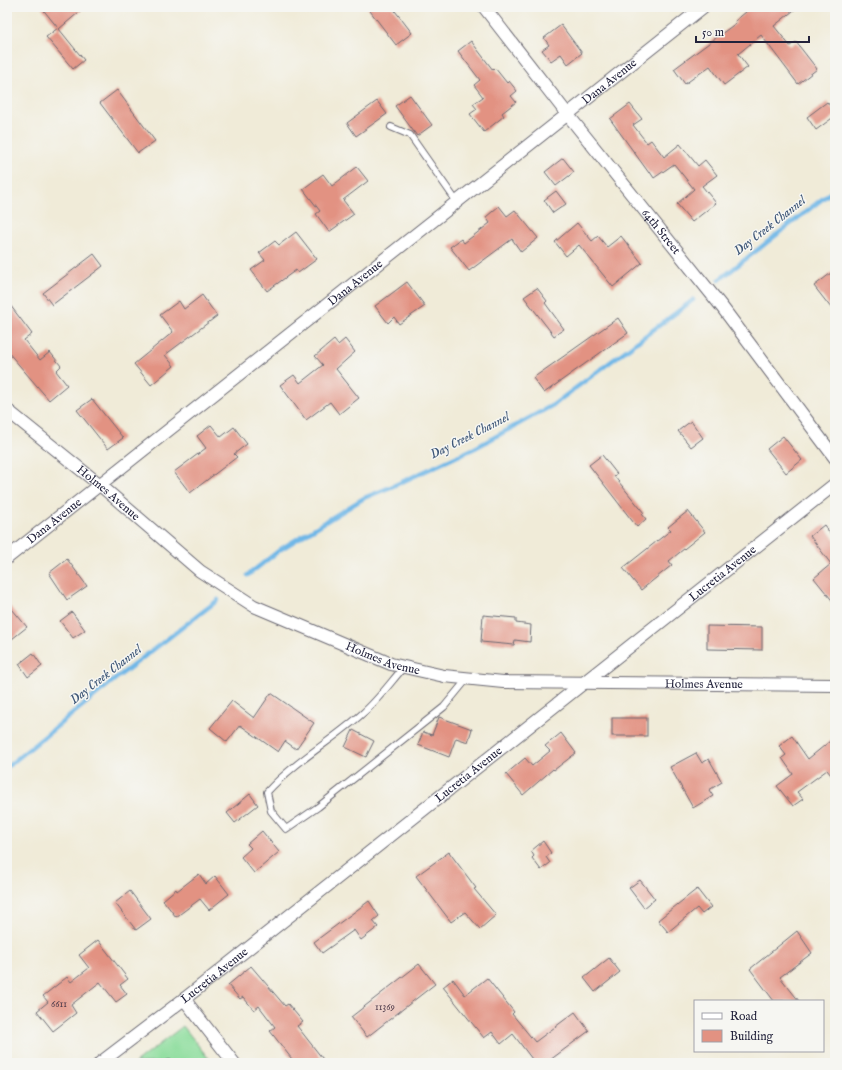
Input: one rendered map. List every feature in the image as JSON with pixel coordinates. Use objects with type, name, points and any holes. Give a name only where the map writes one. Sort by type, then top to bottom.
[{"type":"street","name":"64th Street","points":[[484,7],[568,115],[695,272],[835,458]]},
{"type":"street","name":"Dana Avenue","points":[[7,558],[568,115],[702,7]]},
{"type":"street","name":"Holmes Avenue","points":[[7,410],[100,485],[200,571],[254,606],[391,664],[444,676],[503,682],[582,684],[835,685]]},
{"type":"street","name":"Lucretia Avenue","points":[[100,1063],[184,999],[835,484]]},
{"type":"street","points":[[184,999],[234,1063]]},
{"type":"lane","points":[[391,127],[410,135],[457,202]]},
{"type":"lane","points":[[404,667],[379,697],[362,714],[282,776],[267,792],[271,811],[286,829],[318,807],[444,707],[467,679]]},
{"type":"green space","points":[[183,1026],[212,1063],[135,1063]]},
{"type":"building","points":[[41,7],[85,7],[59,29],[84,60],[73,69],[46,37],[58,28]]},
{"type":"building","points":[[367,7],[392,7],[412,33],[396,45]]},
{"type":"building","points":[[752,7],[798,7],[774,26],[790,46],[796,42],[817,69],[798,84],[761,35],[738,54],[748,67],[724,85],[710,66],[685,84],[674,69],[736,23],[735,21]]},
{"type":"building","points":[[561,25],[582,53],[568,64],[561,54],[551,61],[542,50],[549,45],[544,38]]},
{"type":"building","points":[[471,41],[493,70],[495,68],[507,83],[509,81],[517,91],[511,96],[516,102],[502,113],[504,116],[484,132],[470,114],[477,109],[473,104],[483,97],[474,85],[480,80],[458,51]]},
{"type":"building","points":[[117,90],[155,141],[138,153],[100,103]]},
{"type":"building","points":[[410,95],[432,125],[417,136],[395,106]]},
{"type":"building","points":[[377,101],[387,114],[356,136],[347,123]]},
{"type":"building","points":[[827,102],[835,112],[835,116],[816,130],[807,117]]},
{"type":"building","points":[[630,104],[642,119],[633,125],[647,143],[651,140],[664,157],[680,144],[698,166],[705,160],[717,175],[702,186],[716,203],[692,222],[677,204],[694,189],[674,164],[654,178],[610,119]]},
{"type":"building","points":[[563,158],[574,172],[556,186],[545,172]]},
{"type":"building","points":[[357,167],[368,181],[343,200],[354,214],[329,232],[316,214],[320,211],[303,189],[323,174],[332,186]]},
{"type":"building","points":[[556,191],[566,204],[553,213],[544,200]]},
{"type":"building","points":[[499,206],[507,216],[515,210],[538,238],[521,252],[512,239],[469,271],[450,247],[461,239],[464,243],[490,223],[486,217]]},
{"type":"building","points":[[577,223],[592,241],[598,236],[607,247],[621,236],[642,263],[613,287],[579,245],[566,256],[555,242]]},
{"type":"building","points":[[296,232],[317,259],[298,273],[296,270],[267,291],[251,270],[265,260],[259,253],[275,241],[279,245]]},
{"type":"building","points":[[94,254],[103,266],[52,305],[43,293]]},
{"type":"building","points":[[835,270],[835,313],[814,286]]},
{"type":"building","points":[[407,282],[425,306],[399,324],[394,317],[388,323],[375,306]]},
{"type":"building","points":[[537,288],[547,301],[545,303],[564,329],[554,336],[524,297]]},
{"type":"building","points":[[202,295],[217,316],[165,355],[174,366],[151,385],[134,364],[173,332],[160,315],[179,301],[184,309]]},
{"type":"building","points":[[7,301],[32,334],[24,340],[40,360],[50,352],[61,366],[56,371],[67,385],[49,400],[7,351]]},
{"type":"building","points":[[618,318],[628,333],[544,393],[533,378]]},
{"type":"building","points":[[345,339],[355,352],[336,369],[359,398],[339,414],[330,402],[306,420],[280,385],[294,375],[300,383],[323,365],[315,356],[334,340],[338,345]]},
{"type":"building","points":[[92,399],[123,438],[108,449],[77,410]]},
{"type":"building","points":[[691,421],[703,438],[691,447],[678,431]]},
{"type":"building","points":[[211,425],[221,437],[234,427],[247,444],[234,454],[237,457],[190,493],[174,472],[206,448],[197,436]]},
{"type":"building","points":[[783,436],[802,460],[786,473],[767,449]]},
{"type":"building","points":[[602,455],[617,474],[614,476],[644,513],[642,514],[646,519],[637,527],[589,465]]},
{"type":"building","points":[[688,511],[705,532],[669,561],[672,565],[641,590],[623,568],[671,530],[668,527]]},
{"type":"building","points":[[824,525],[835,540],[835,604],[814,578],[831,564],[810,536]]},
{"type":"building","points":[[67,559],[87,586],[67,600],[49,573]]},
{"type":"building","points":[[7,603],[27,627],[7,643]]},
{"type":"building","points":[[72,612],[85,630],[73,638],[60,621]]},
{"type":"building","points":[[483,615],[516,618],[516,623],[531,625],[530,642],[515,640],[514,645],[481,642]]},
{"type":"building","points":[[707,626],[762,627],[762,650],[707,649]]},
{"type":"building","points":[[33,653],[42,666],[28,677],[19,664]]},
{"type":"building","points":[[271,693],[314,723],[296,749],[285,741],[278,752],[240,725],[227,742],[210,728],[232,701],[254,718]]},
{"type":"building","points":[[439,717],[472,729],[468,742],[456,738],[449,757],[418,745],[423,732],[432,735]]},
{"type":"building","points":[[612,718],[647,718],[647,736],[612,736]]},
{"type":"building","points":[[353,730],[374,741],[366,757],[345,747]]},
{"type":"building","points":[[561,733],[576,753],[554,770],[553,769],[523,795],[506,774],[525,758],[532,766],[550,751],[545,746]]},
{"type":"building","points":[[792,736],[808,759],[835,737],[835,780],[827,770],[797,792],[803,799],[793,806],[777,786],[793,774],[782,758],[786,755],[779,746]]},
{"type":"building","points":[[696,753],[702,763],[709,759],[722,782],[709,790],[713,796],[693,808],[670,767]]},
{"type":"building","points":[[250,794],[258,805],[235,823],[227,813]]},
{"type":"building","points":[[262,831],[279,852],[254,873],[241,857],[251,848],[247,844]]},
{"type":"building","points":[[543,841],[551,853],[546,857],[550,863],[541,870],[532,858],[534,856],[531,851]]},
{"type":"building","points":[[449,852],[476,888],[474,889],[496,915],[480,929],[465,912],[451,922],[416,876]]},
{"type":"building","points":[[199,874],[206,884],[215,876],[229,894],[209,910],[200,899],[176,917],[163,900],[176,889],[177,891]]},
{"type":"building","points":[[640,880],[655,899],[644,908],[629,888]]},
{"type":"building","points":[[697,889],[711,907],[702,914],[697,908],[668,932],[658,920]]},
{"type":"building","points":[[130,891],[151,919],[136,930],[115,903]]},
{"type":"building","points":[[369,901],[379,916],[373,921],[378,927],[361,940],[354,930],[322,953],[314,942]]},
{"type":"building","points":[[797,931],[812,953],[780,977],[798,1000],[773,1000],[750,969]]},
{"type":"building","points":[[98,940],[128,979],[120,985],[127,994],[116,1002],[100,982],[71,1005],[76,1013],[53,1031],[37,1011],[48,1002],[43,996],[67,977],[71,982],[89,968],[79,955]]},
{"type":"building","points":[[609,958],[620,972],[595,992],[584,978]]},
{"type":"building","points":[[419,964],[435,984],[367,1037],[351,1017]]},
{"type":"building","points":[[251,966],[285,1006],[288,1004],[303,1022],[297,1026],[326,1063],[295,1063],[270,1031],[275,1027],[259,1006],[254,1010],[243,997],[240,999],[228,985]]},
{"type":"building","points":[[487,978],[514,1012],[512,1014],[535,1042],[575,1012],[589,1031],[546,1063],[535,1063],[513,1034],[501,1044],[492,1032],[484,1038],[443,987],[453,979],[465,995]]},
{"type":"waterway","name":"Day Creek Channel","points":[[719,280],[835,189]]},
{"type":"waterway","name":"Day Creek Channel","points":[[248,575],[281,549],[364,498],[475,448],[553,405],[693,300]]},
{"type":"waterway","name":"Day Creek Channel","points":[[7,767],[119,676],[218,600]]}]
